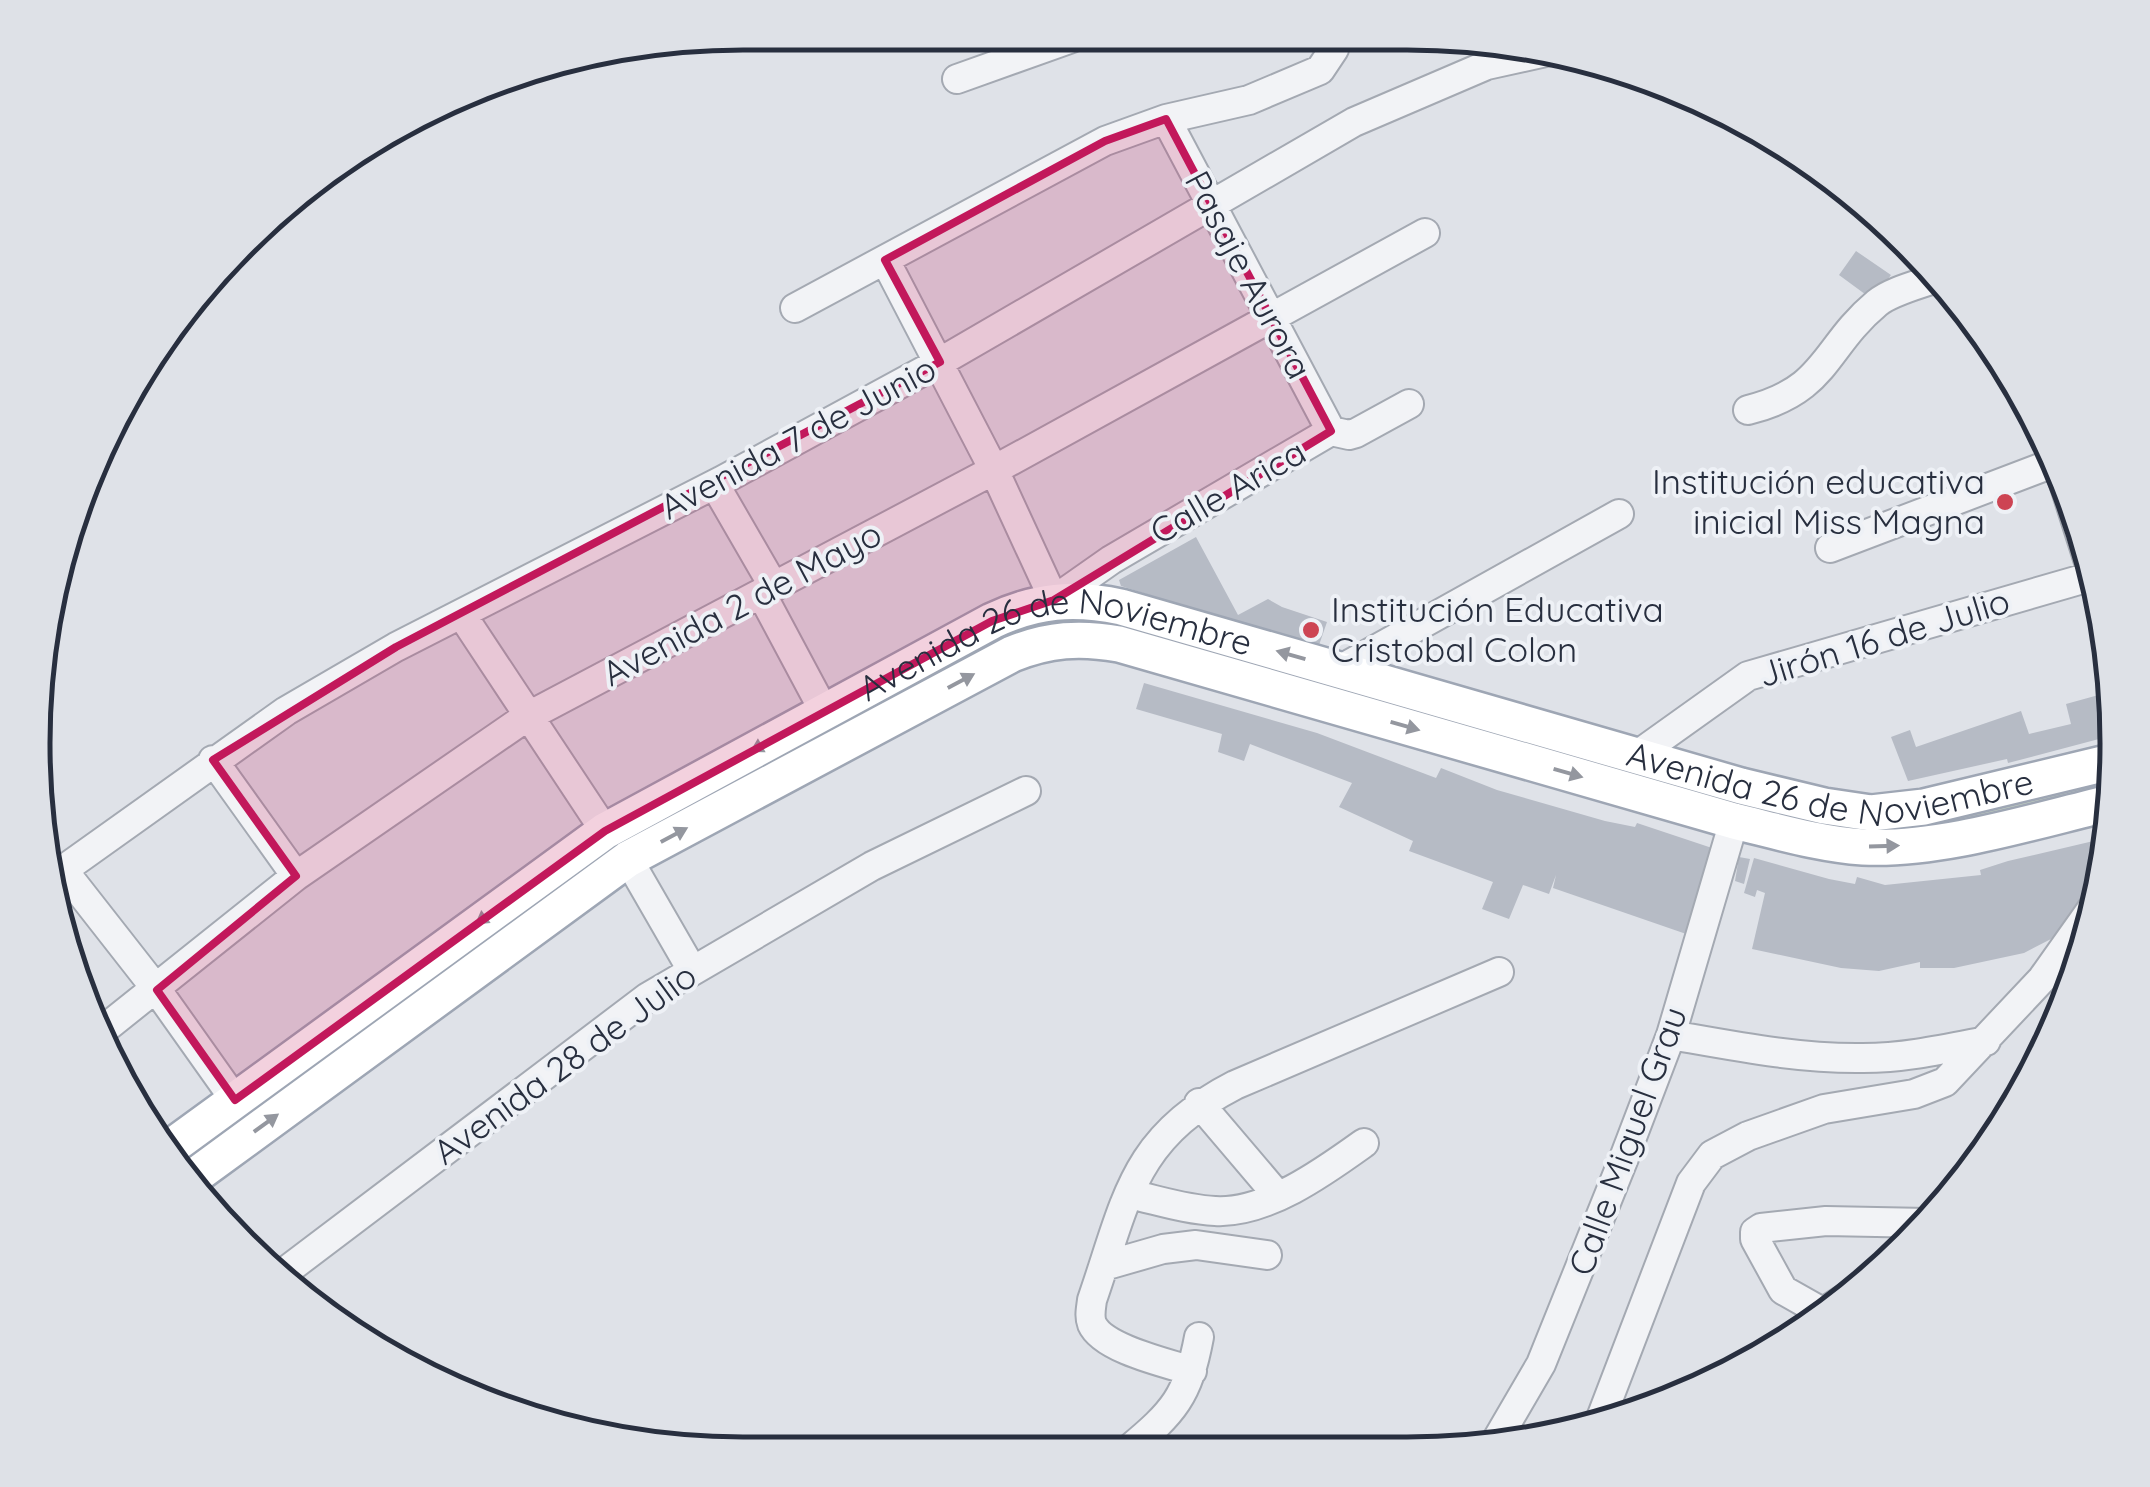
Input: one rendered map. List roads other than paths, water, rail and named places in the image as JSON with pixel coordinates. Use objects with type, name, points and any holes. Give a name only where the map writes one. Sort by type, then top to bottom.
[{"type":"main road","name":"Avenida 26 de Noviembre","points":[[177,1143],[605,831],[1018,609],[1054,600],[1121,606],[1741,786],[1824,806],[1871,813],[1924,807],[2100,765]]},
{"type":"main road","name":"Avenida 26 de Noviembre","points":[[199,1173],[628,860],[1012,654],[1061,639],[1119,644],[1734,821],[1820,842],[1865,847],[1925,845],[2096,813]]},
{"type":"main road","points":[[1475,746],[1486,711]]},
{"type":"street","points":[[957,79],[1038,50]]},
{"type":"street","points":[[795,308],[1105,141],[1166,119],[1249,100],[1320,70],[1333,50]]},
{"type":"street","name":"Avenida 7 de Junio","points":[[157,990],[64,870],[213,760],[317,692],[396,647],[715,485],[940,362],[1354,122],[1486,65],[1515,59]]},
{"type":"street","name":"Pasaje Aurora","points":[[1166,119],[1331,431]]},
{"type":"street","name":"Avenida 2 de Mayo","points":[[110,1025],[296,876],[530,716],[994,470],[1424,233]]},
{"type":"street","points":[[885,260],[994,470],[1054,600]]},
{"type":"street","points":[[1748,410],[1802,388],[1880,300],[1925,283]]},
{"type":"street","name":"Calle Arica","points":[[1054,600],[1111,560],[1331,431],[1356,433],[1409,404]]},
{"type":"street","points":[[1830,548],[2042,467]]},
{"type":"street","points":[[715,485],[824,711]]},
{"type":"street","points":[[1341,670],[1619,514]]},
{"type":"street","name":"Jirón 16 de Julio","points":[[1636,756],[1748,676],[2080,580]]},
{"type":"street","points":[[462,616],[605,831]]},
{"type":"street","points":[[213,760],[296,876]]},
{"type":"street","name":"Avenida 28 de Julio","points":[[289,1268],[648,997],[872,866],[1026,791]]},
{"type":"street","name":"Calle Miguel Grau","points":[[1502,1430],[1556,1331],[1671,1035],[1734,821]]},
{"type":"street","points":[[628,860],[692,970]]},
{"type":"street","points":[[1605,1407],[1690,1183],[1712,1155],[1748,1136],[1824,1109],[1914,1094],[1945,1082],[2042,979],[2072,937]]},
{"type":"street","points":[[1192,1371],[1124,1349],[1093,1328],[1092,1300],[1138,1168],[1167,1131],[1199,1104],[1268,1070],[1499,972]]},
{"type":"street","points":[[157,990],[235,1100]]},
{"type":"street","points":[[1671,1035],[1764,1052],[1862,1058],[1923,1053],[1986,1041]]},
{"type":"street","points":[[1199,1104],[1278,1196]]},
{"type":"street","points":[[1130,1194],[1215,1211],[1240,1209],[1278,1196],[1324,1172],[1364,1143]]},
{"type":"street","points":[[1811,1307],[1783,1290],[1755,1239],[1756,1232],[1761,1228],[1826,1221],[1908,1223]]},
{"type":"street","points":[[1104,1266],[1196,1245],[1267,1254]]},
{"type":"street","points":[[1144,1437],[1184,1394],[1198,1337]]},
{"type":"place","name":"Institución educativa inicial Miss Magna","points":[[2005,502]]},
{"type":"place","name":"Institución Educativa Cristobal Colon","points":[[1311,630]]}]
